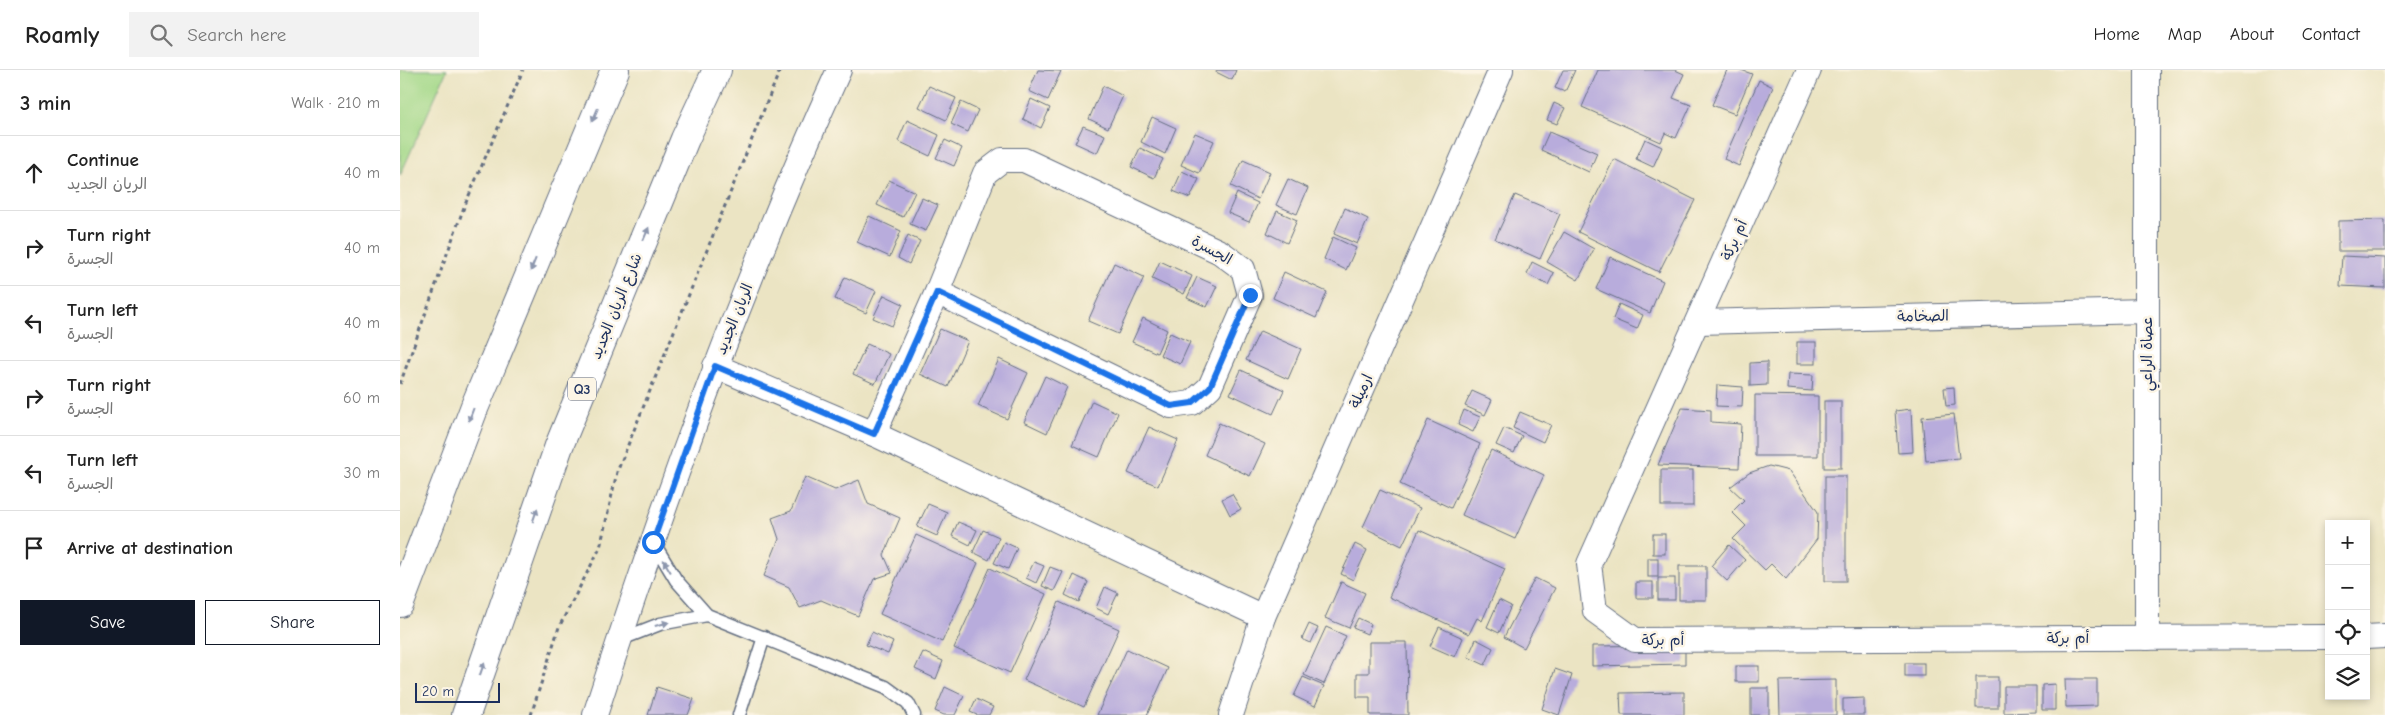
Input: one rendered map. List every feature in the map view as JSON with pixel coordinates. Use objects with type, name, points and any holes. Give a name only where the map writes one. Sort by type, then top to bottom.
[{"type":"highway","points":[[400,603],[475,406],[615,70]]},
{"type":"highway","name":"شارع الريان الجديد","points":[[466,715],[559,446],[681,148],[717,70]]},
{"type":"street","name":"الريان الجديد","points":[[595,715],[619,640],[715,366],[791,175],[839,70]]},
{"type":"street","name":"ارميلة","points":[[1231,715],[1263,617],[1501,70]]},
{"type":"street","name":"أم بركة","points":[[1810,70],[1589,564],[1595,611],[1635,640],[2325,637]]},
{"type":"street","name":"عصاة الراعي","points":[[2147,70],[2147,638]]},
{"type":"street","name":"الجسرة","points":[[874,434],[937,292],[985,173],[1002,160],[1024,160],[1220,252],[1243,269],[1250,295],[1210,387],[1192,403],[1171,406],[937,292]]},
{"type":"street","name":"الصخامة","points":[[1698,322],[2147,311]]},
{"type":"street","points":[[715,366],[874,434],[1263,617]]},
{"type":"street","points":[[2370,637],[2385,636]]},
{"type":"lane","points":[[653,542],[676,580],[707,614],[886,687],[908,703],[914,715]]},
{"type":"lane","points":[[619,640],[660,624],[707,614]]},
{"type":"lane","points":[[738,715],[764,637]]},
{"type":"path","points":[[400,384],[464,207],[523,70]]},
{"type":"path","points":[[531,715],[559,627],[600,548],[617,472],[780,70]]},
{"type":"green space","points":[[400,70],[447,70],[400,176]]},
{"type":"building","points":[[1038,70],[1061,71],[1048,100],[1029,91]]},
{"type":"building","points":[[1217,70],[1236,70],[1232,80],[1216,72]]},
{"type":"building","points":[[1563,70],[1575,70],[1565,92],[1555,88]]},
{"type":"building","points":[[1598,70],[1675,70],[1684,74],[1673,98],[1691,105],[1676,138],[1665,133],[1661,142],[1582,107]]},
{"type":"building","points":[[1727,70],[1741,70],[1752,74],[1735,114],[1712,105]]},
{"type":"building","points":[[1759,80],[1773,87],[1739,166],[1724,159]]},
{"type":"building","points":[[929,86],[956,98],[946,120],[919,107]]},
{"type":"building","points":[[1103,86],[1123,96],[1108,128],[1089,119]]},
{"type":"building","points":[[1031,99],[1050,108],[1041,128],[1023,119]]},
{"type":"building","points":[[961,102],[978,110],[968,132],[951,124]]},
{"type":"building","points":[[1554,103],[1565,108],[1557,124],[1547,120]]},
{"type":"building","points":[[1152,117],[1176,128],[1165,154],[1141,142]]},
{"type":"building","points":[[907,120],[939,135],[930,156],[898,141]]},
{"type":"building","points":[[1083,126],[1105,135],[1097,153],[1075,143]]},
{"type":"building","points":[[1549,132],[1597,153],[1589,172],[1541,150]]},
{"type":"building","points":[[1195,133],[1214,141],[1199,173],[1181,165]]},
{"type":"building","points":[[1645,139],[1662,147],[1653,167],[1636,159]]},
{"type":"building","points":[[945,140],[962,148],[954,166],[936,158]]},
{"type":"building","points":[[1140,148],[1163,159],[1154,178],[1131,167]]},
{"type":"building","points":[[1614,159],[1695,200],[1659,272],[1578,232]]},
{"type":"building","points":[[1243,160],[1270,172],[1258,199],[1231,186]]},
{"type":"building","points":[[1182,171],[1199,179],[1190,198],[1173,191]]},
{"type":"building","points":[[1288,179],[1308,188],[1297,214],[1276,205]]},
{"type":"building","points":[[889,180],[915,192],[903,217],[877,205]]},
{"type":"building","points":[[1237,193],[1258,203],[1249,222],[1228,213]]},
{"type":"building","points":[[1515,195],[1560,214],[1540,259],[1495,239]]},
{"type":"building","points":[[922,198],[938,205],[926,231],[910,224]]},
{"type":"building","points":[[1345,208],[1368,219],[1357,244],[1334,234]]},
{"type":"building","points":[[1277,211],[1297,220],[1287,243],[1267,233]]},
{"type":"building","points":[[869,216],[901,231],[890,257],[857,242]]},
{"type":"building","points":[[2385,220],[2385,251],[2338,251],[2338,221]]},
{"type":"building","points":[[1564,232],[1594,249],[1578,280],[1547,262]]},
{"type":"building","points":[[908,235],[920,241],[909,264],[898,258]]},
{"type":"building","points":[[1333,237],[1356,248],[1346,270],[1324,259]]},
{"type":"building","points":[[2342,256],[2385,258],[2385,288],[2340,286]]},
{"type":"building","points":[[1610,257],[1663,281],[1650,313],[1596,289]]},
{"type":"building","points":[[1160,261],[1192,276],[1184,294],[1152,279]]},
{"type":"building","points":[[1532,262],[1554,273],[1548,285],[1527,274]]},
{"type":"building","points":[[1114,263],[1144,277],[1118,334],[1088,321]]},
{"type":"building","points":[[1284,272],[1327,292],[1316,318],[1273,298]]},
{"type":"building","points":[[845,277],[876,291],[866,313],[835,299]]},
{"type":"building","points":[[1197,277],[1217,286],[1207,307],[1187,298]]},
{"type":"building","points":[[884,295],[903,304],[892,326],[873,318]]},
{"type":"building","points":[[1619,304],[1643,315],[1637,329],[1613,319]]},
{"type":"building","points":[[1143,318],[1167,330],[1157,353],[1132,342]]},
{"type":"building","points":[[940,329],[968,341],[948,387],[920,374]]},
{"type":"building","points":[[1260,331],[1301,349],[1288,379],[1246,360]]},
{"type":"building","points":[[1170,333],[1190,342],[1180,364],[1160,355]]},
{"type":"building","points":[[1797,342],[1816,342],[1816,364],[1797,364]]},
{"type":"building","points":[[867,344],[889,354],[875,384],[853,374]]},
{"type":"building","points":[[999,359],[1028,373],[1007,419],[978,406]]},
{"type":"building","points":[[1767,362],[1767,385],[1750,386],[1750,363]]},
{"type":"building","points":[[1241,370],[1284,390],[1273,414],[1230,394]]},
{"type":"building","points":[[1788,374],[1813,375],[1812,391],[1787,389]]},
{"type":"building","points":[[1045,376],[1067,387],[1047,433],[1024,422]]},
{"type":"building","points":[[1717,385],[1743,387],[1742,407],[1716,406]]},
{"type":"building","points":[[1954,387],[1955,405],[1946,406],[1944,388]]},
{"type":"building","points":[[1472,391],[1492,400],[1485,415],[1465,406]]},
{"type":"building","points":[[1755,395],[1818,396],[1818,456],[1755,456]]},
{"type":"building","points":[[1092,401],[1118,413],[1099,457],[1072,445]]},
{"type":"building","points":[[1824,401],[1841,401],[1841,468],[1824,468]]},
{"type":"building","points":[[1682,408],[1711,410],[1711,422],[1741,424],[1739,468],[1658,465]]},
{"type":"building","points":[[1911,409],[1913,452],[1898,453],[1895,411]]},
{"type":"building","points":[[1464,410],[1480,417],[1473,432],[1458,425]]},
{"type":"building","points":[[1520,412],[1551,425],[1543,442],[1513,428]]},
{"type":"building","points":[[1954,414],[1959,458],[1926,461],[1922,417]]},
{"type":"building","points":[[1428,420],[1480,444],[1451,508],[1400,484]]},
{"type":"building","points":[[1219,423],[1265,444],[1250,476],[1205,455]]},
{"type":"building","points":[[1149,427],[1178,440],[1158,486],[1128,473]]},
{"type":"building","points":[[1504,428],[1522,436],[1514,453],[1496,445]]},
{"type":"building","points":[[1491,450],[1544,475],[1515,539],[1462,515]]},
{"type":"building","points":[[1769,466],[1789,471],[1818,512],[1817,539],[1786,579],[1771,564],[1765,570],[1733,539],[1746,526],[1732,512],[1744,500],[1730,487],[1749,473]]},
{"type":"building","points":[[1661,470],[1693,470],[1693,506],[1661,506]]},
{"type":"building","points":[[1825,476],[1846,476],[1846,581],[1825,581]]},
{"type":"building","points":[[805,477],[835,490],[859,480],[868,504],[900,518],[884,555],[892,573],[874,579],[858,616],[821,600],[800,608],[789,587],[764,576],[779,539],[772,518],[791,511]]},
{"type":"building","points":[[1380,490],[1420,508],[1402,546],[1363,527]]},
{"type":"building","points":[[1232,494],[1241,509],[1230,515],[1222,499]]},
{"type":"building","points":[[928,504],[947,512],[937,536],[917,527]]},
{"type":"building","points":[[958,522],[977,530],[970,545],[952,536]]},
{"type":"building","points":[[983,530],[999,537],[989,560],[973,552]]},
{"type":"building","points":[[1419,530],[1505,569],[1482,621],[1477,618],[1469,634],[1389,597]]},
{"type":"building","points":[[1653,534],[1665,534],[1665,554],[1653,554]]},
{"type":"building","points":[[916,535],[978,563],[942,642],[880,614]]},
{"type":"building","points":[[1004,542],[1017,548],[1008,569],[994,563]]},
{"type":"building","points":[[1355,544],[1367,550],[1353,580],[1341,574]]},
{"type":"building","points":[[1729,545],[1745,560],[1727,581],[1711,566]]},
{"type":"building","points":[[1648,558],[1658,558],[1658,577],[1648,577]]},
{"type":"building","points":[[1034,562],[1044,566],[1036,583],[1026,578]]},
{"type":"building","points":[[1679,566],[1706,566],[1706,600],[1679,600]]},
{"type":"building","points":[[1050,567],[1063,572],[1054,591],[1042,586]]},
{"type":"building","points":[[990,568],[1046,594],[1010,673],[954,648]]},
{"type":"building","points":[[1074,575],[1088,582],[1079,602],[1065,595]]},
{"type":"building","points":[[1535,578],[1555,588],[1524,648],[1504,637]]},
{"type":"building","points":[[1658,578],[1675,578],[1675,600],[1658,600]]},
{"type":"building","points":[[1341,582],[1365,593],[1349,628],[1325,618]]},
{"type":"building","points":[[1636,582],[1653,582],[1653,598],[1636,598]]},
{"type":"building","points":[[1105,587],[1118,593],[1108,614],[1096,608]]},
{"type":"building","points":[[1499,600],[1511,606],[1499,633],[1487,627]]},
{"type":"building","points":[[1059,602],[1119,629],[1084,707],[1024,680]]},
{"type":"building","points":[[1358,618],[1371,624],[1367,634],[1353,628]]},
{"type":"building","points":[[1309,624],[1318,628],[1311,643],[1302,639]]},
{"type":"building","points":[[1326,627],[1346,636],[1324,684],[1304,675]]},
{"type":"building","points":[[1439,627],[1463,638],[1455,657],[1430,646]]},
{"type":"building","points":[[872,632],[893,642],[888,654],[866,645]]},
{"type":"building","points":[[1476,639],[1493,648],[1485,665],[1468,657]]},
{"type":"building","points":[[1369,642],[1407,642],[1408,715],[1370,715],[1370,697],[1357,697],[1357,673],[1369,673]]},
{"type":"building","points":[[1685,645],[1685,664],[1592,666],[1592,646]]},
{"type":"building","points":[[1127,649],[1168,668],[1147,715],[1097,715]]},
{"type":"building","points":[[923,652],[943,661],[936,679],[915,669]]},
{"type":"building","points":[[1905,663],[1924,663],[1924,676],[1905,676]]},
{"type":"building","points":[[1736,666],[1759,666],[1759,682],[1736,682]]},
{"type":"building","points":[[1555,669],[1572,675],[1559,715],[1542,709]]},
{"type":"building","points":[[1303,677],[1324,686],[1315,706],[1294,696]]},
{"type":"building","points":[[1976,677],[1998,677],[1998,708],[1976,708]]},
{"type":"building","points":[[2065,679],[2097,679],[2097,706],[2066,707]]},
{"type":"building","points":[[1836,680],[1836,715],[1780,715],[1779,681]]},
{"type":"building","points":[[2055,684],[2055,710],[2042,710],[2042,685]]},
{"type":"building","points":[[2004,686],[2036,686],[2036,712],[2004,713]]},
{"type":"building","points":[[657,687],[694,699],[688,715],[648,715]]},
{"type":"building","points":[[945,687],[964,696],[955,715],[944,715],[935,711]]},
{"type":"building","points":[[1751,688],[1769,688],[1769,715],[1751,715]]},
{"type":"building","points":[[1684,692],[1684,715],[1621,715],[1620,693]]},
{"type":"building","points":[[1864,698],[1864,715],[1843,715],[1843,699]]},
{"type":"building","points":[[976,699],[993,707],[989,715],[977,715],[970,712]]},
{"type":"route","points":[[653,542],[715,366],[874,434],[937,292],[1171,406],[1192,403],[1210,387],[1250,295]]}]
